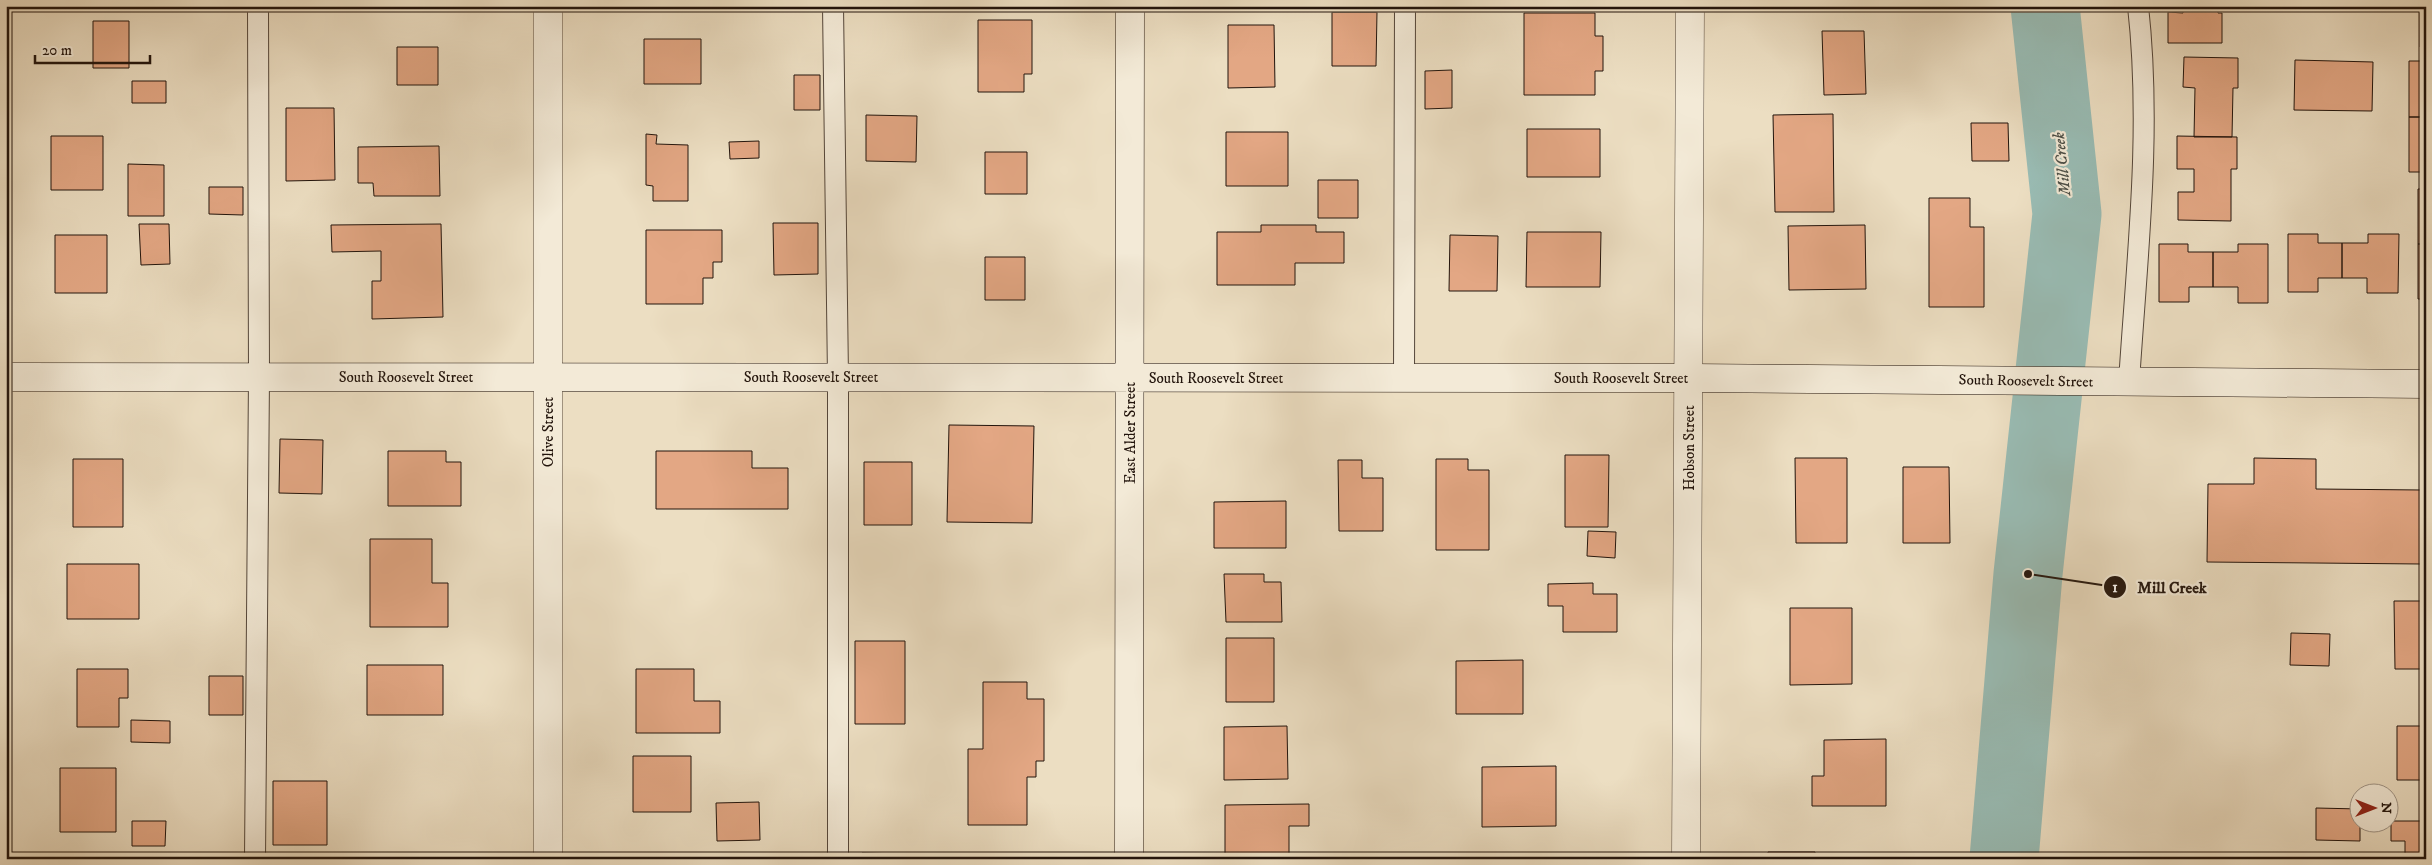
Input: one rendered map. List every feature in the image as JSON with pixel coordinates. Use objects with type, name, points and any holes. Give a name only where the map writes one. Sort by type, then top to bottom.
[{"type":"main road","name":"Olive Street","points":[[548,6],[548,859]]},
{"type":"main road","name":"East Alder Street","points":[[1129,859],[1130,6]]},
{"type":"main road","name":"Hobson Street","points":[[1686,859],[1690,378],[1690,6]]},
{"type":"main road","name":"South Roosevelt Street","points":[[6,377],[1690,378],[2426,384]]},
{"type":"lane","points":[[255,859],[259,377],[258,6]]},
{"type":"lane","points":[[833,6],[838,377],[838,859]]},
{"type":"lane","points":[[1404,378],[1405,6]]},
{"type":"lane","points":[[2116,382],[2142,214],[2144,61],[2138,6]]},
{"type":"building","points":[[1332,6],[1377,6],[1377,12],[1332,12]]},
{"type":"building","points":[[2183,6],[2218,6],[2218,13],[2222,13],[2222,43],[2168,43],[2168,12],[2183,13]]},
{"type":"building","points":[[2240,6],[2296,6],[2296,9],[2240,9]]},
{"type":"building","points":[[2296,6],[2352,6],[2352,9],[2296,9]]},
{"type":"building","points":[[2352,6],[2406,6],[2406,9],[2352,9]]},
{"type":"building","points":[[2420,6],[2426,6],[2426,47],[2420,47]]},
{"type":"building","points":[[1332,12],[1377,12],[1376,66],[1332,66]]},
{"type":"building","points":[[1524,13],[1595,13],[1595,36],[1603,36],[1603,71],[1595,71],[1595,95],[1524,95]]},
{"type":"building","points":[[978,20],[1032,20],[1032,74],[1024,74],[1024,92],[978,92]]},
{"type":"building","points":[[93,21],[129,21],[129,68],[93,68]]},
{"type":"building","points":[[1228,25],[1274,25],[1275,87],[1228,88]]},
{"type":"building","points":[[1822,31],[1864,31],[1866,94],[1824,95]]},
{"type":"building","points":[[644,39],[701,39],[701,84],[644,84]]},
{"type":"building","points":[[397,47],[438,47],[438,85],[397,85]]},
{"type":"building","points":[[2184,57],[2238,58],[2238,88],[2233,88],[2232,137],[2194,137],[2195,88],[2183,87]]},
{"type":"building","points":[[2295,60],[2373,62],[2372,111],[2294,110]]},
{"type":"building","points":[[2409,61],[2426,61],[2426,117],[2409,117]]},
{"type":"building","points":[[1452,70],[1452,108],[1425,109],[1425,71]]},
{"type":"building","points":[[794,75],[820,75],[820,110],[794,110]]},
{"type":"building","points":[[132,81],[166,81],[166,103],[132,103]]},
{"type":"building","points":[[286,108],[334,108],[335,180],[286,181]]},
{"type":"building","points":[[1833,114],[1834,212],[1775,212],[1773,115]]},
{"type":"building","points":[[866,115],[917,116],[916,162],[866,161]]},
{"type":"building","points":[[2409,117],[2426,117],[2426,172],[2409,172]]},
{"type":"building","points":[[1971,123],[2008,123],[2009,161],[1972,161]]},
{"type":"building","points":[[1527,129],[1600,129],[1600,177],[1527,177]]},
{"type":"building","points":[[1226,132],[1288,132],[1288,186],[1226,186]]},
{"type":"building","points":[[646,134],[657,135],[656,144],[688,145],[688,201],[653,201],[653,186],[646,185]]},
{"type":"building","points":[[51,136],[103,136],[103,190],[51,190]]},
{"type":"building","points":[[2177,136],[2237,137],[2237,169],[2231,169],[2231,221],[2178,220],[2178,192],[2194,192],[2194,169],[2177,169]]},
{"type":"building","points":[[759,141],[759,158],[730,159],[729,142]]},
{"type":"building","points":[[439,146],[440,196],[374,196],[373,183],[358,183],[358,147]]},
{"type":"building","points":[[985,152],[1027,152],[1027,194],[985,194]]},
{"type":"building","points":[[128,164],[164,165],[164,216],[128,216]]},
{"type":"building","points":[[1318,180],[1358,180],[1358,218],[1318,218]]},
{"type":"building","points":[[209,187],[243,187],[243,215],[209,214]]},
{"type":"building","points":[[2418,189],[2426,189],[2426,244],[2418,244]]},
{"type":"building","points":[[1929,198],[1970,198],[1970,227],[1984,227],[1984,307],[1929,307]]},
{"type":"building","points":[[773,223],[818,223],[818,274],[774,275]]},
{"type":"building","points":[[139,224],[169,224],[170,264],[141,265]]},
{"type":"building","points":[[441,224],[443,317],[372,319],[372,281],[381,281],[381,251],[332,252],[331,225]]},
{"type":"building","points":[[1261,225],[1316,225],[1316,232],[1344,232],[1344,263],[1295,263],[1295,285],[1217,285],[1217,232],[1261,232]]},
{"type":"building","points":[[1865,225],[1866,289],[1789,290],[1788,226]]},
{"type":"building","points":[[646,230],[722,230],[722,262],[713,262],[713,278],[703,278],[703,304],[646,304]]},
{"type":"building","points":[[1527,232],[1601,232],[1600,287],[1526,287]]},
{"type":"building","points":[[2288,234],[2318,234],[2318,243],[2342,243],[2342,278],[2318,278],[2318,292],[2288,292]]},
{"type":"building","points":[[2368,234],[2399,234],[2398,293],[2367,293],[2367,278],[2342,278],[2342,243],[2368,243]]},
{"type":"building","points":[[55,235],[107,235],[107,293],[55,293]]},
{"type":"building","points":[[1450,235],[1498,236],[1497,291],[1449,291]]},
{"type":"building","points":[[2159,244],[2188,244],[2188,252],[2213,252],[2213,287],[2189,287],[2189,302],[2159,302]]},
{"type":"building","points":[[2238,244],[2268,244],[2268,303],[2238,303],[2238,287],[2213,287],[2213,252],[2238,252]]},
{"type":"building","points":[[2418,244],[2426,244],[2426,299],[2418,299]]},
{"type":"building","points":[[985,257],[1025,257],[1025,300],[985,300]]},
{"type":"building","points":[[949,425],[1034,426],[1032,523],[947,522]]},
{"type":"building","points":[[280,439],[323,440],[322,494],[279,493]]},
{"type":"building","points":[[388,451],[446,451],[446,462],[461,462],[461,506],[388,506]]},
{"type":"building","points":[[656,451],[752,451],[752,468],[788,468],[788,509],[656,509]]},
{"type":"building","points":[[1565,455],[1609,455],[1608,527],[1565,527]]},
{"type":"building","points":[[1795,458],[1847,458],[1847,543],[1796,543]]},
{"type":"building","points":[[2254,458],[2316,459],[2316,489],[2422,490],[2421,564],[2207,562],[2208,484],[2254,484]]},
{"type":"building","points":[[73,459],[123,459],[123,527],[73,527]]},
{"type":"building","points":[[1436,459],[1468,459],[1468,470],[1489,470],[1489,550],[1436,550]]},
{"type":"building","points":[[1338,460],[1362,460],[1362,478],[1383,478],[1383,531],[1339,531]]},
{"type":"building","points":[[864,462],[912,462],[912,525],[864,525]]},
{"type":"building","points":[[1903,467],[1949,467],[1950,543],[1903,543]]},
{"type":"building","points":[[1286,501],[1286,548],[1214,548],[1214,502]]},
{"type":"building","points":[[1588,531],[1616,532],[1615,558],[1587,556]]},
{"type":"building","points":[[370,539],[432,539],[432,583],[448,583],[448,627],[370,627]]},
{"type":"building","points":[[67,564],[139,564],[139,619],[67,619]]},
{"type":"building","points":[[1224,574],[1264,574],[1264,582],[1281,582],[1282,622],[1226,622]]},
{"type":"building","points":[[1593,583],[1593,594],[1617,594],[1617,632],[1563,632],[1563,606],[1548,606],[1548,584]]},
{"type":"building","points":[[2394,601],[2426,601],[2426,669],[2395,669]]},
{"type":"building","points":[[1790,608],[1852,608],[1852,684],[1790,685]]},
{"type":"building","points":[[2291,633],[2330,634],[2329,666],[2290,665]]},
{"type":"building","points":[[1226,638],[1274,638],[1274,702],[1226,702]]},
{"type":"building","points":[[855,641],[905,641],[905,724],[855,724]]},
{"type":"building","points":[[1523,660],[1523,714],[1456,714],[1456,661]]},
{"type":"building","points":[[367,665],[443,665],[443,715],[367,715]]},
{"type":"building","points":[[77,669],[128,669],[128,698],[119,698],[119,727],[77,727]]},
{"type":"building","points":[[636,669],[694,669],[694,701],[720,701],[720,733],[636,733]]},
{"type":"building","points":[[209,676],[243,676],[243,715],[209,715]]},
{"type":"building","points":[[983,682],[1027,682],[1027,699],[1044,699],[1044,761],[1036,761],[1036,777],[1027,777],[1027,825],[968,825],[968,749],[983,749]]},
{"type":"building","points":[[131,720],[170,721],[170,743],[131,742]]},
{"type":"building","points":[[1287,726],[1288,779],[1224,780],[1224,727]]},
{"type":"building","points":[[2397,726],[2426,726],[2426,780],[2397,780]]},
{"type":"building","points":[[1886,739],[1886,806],[1812,806],[1812,776],[1824,776],[1824,740]]},
{"type":"building","points":[[633,756],[691,756],[691,812],[633,812]]},
{"type":"building","points":[[1556,766],[1556,826],[1482,827],[1482,767]]},
{"type":"building","points":[[60,768],[116,768],[116,832],[60,832]]},
{"type":"building","points":[[273,781],[327,781],[327,845],[273,845]]},
{"type":"building","points":[[759,802],[760,840],[717,841],[716,803]]},
{"type":"building","points":[[1309,804],[1309,826],[1289,826],[1289,859],[1225,859],[1225,805]]},
{"type":"building","points":[[2316,808],[2350,809],[2350,832],[2360,832],[2360,841],[2316,840]]},
{"type":"building","points":[[132,821],[166,821],[165,846],[132,846]]},
{"type":"building","points":[[2400,821],[2426,821],[2426,859],[2405,859],[2405,841],[2391,841],[2391,832],[2400,832]]},
{"type":"building","points":[[1768,852],[1815,852],[1815,859],[1768,859]]},
{"type":"building","points":[[862,853],[905,854],[905,859],[862,859]]},
{"type":"building","points":[[277,857],[316,857],[316,859],[277,859]]},
{"type":"waterway","name":"Mill Creek","points":[[2004,859],[2028,574],[2067,214],[2045,6]]},
{"type":"place","name":"Mill Creek","points":[[2028,574]]}]
